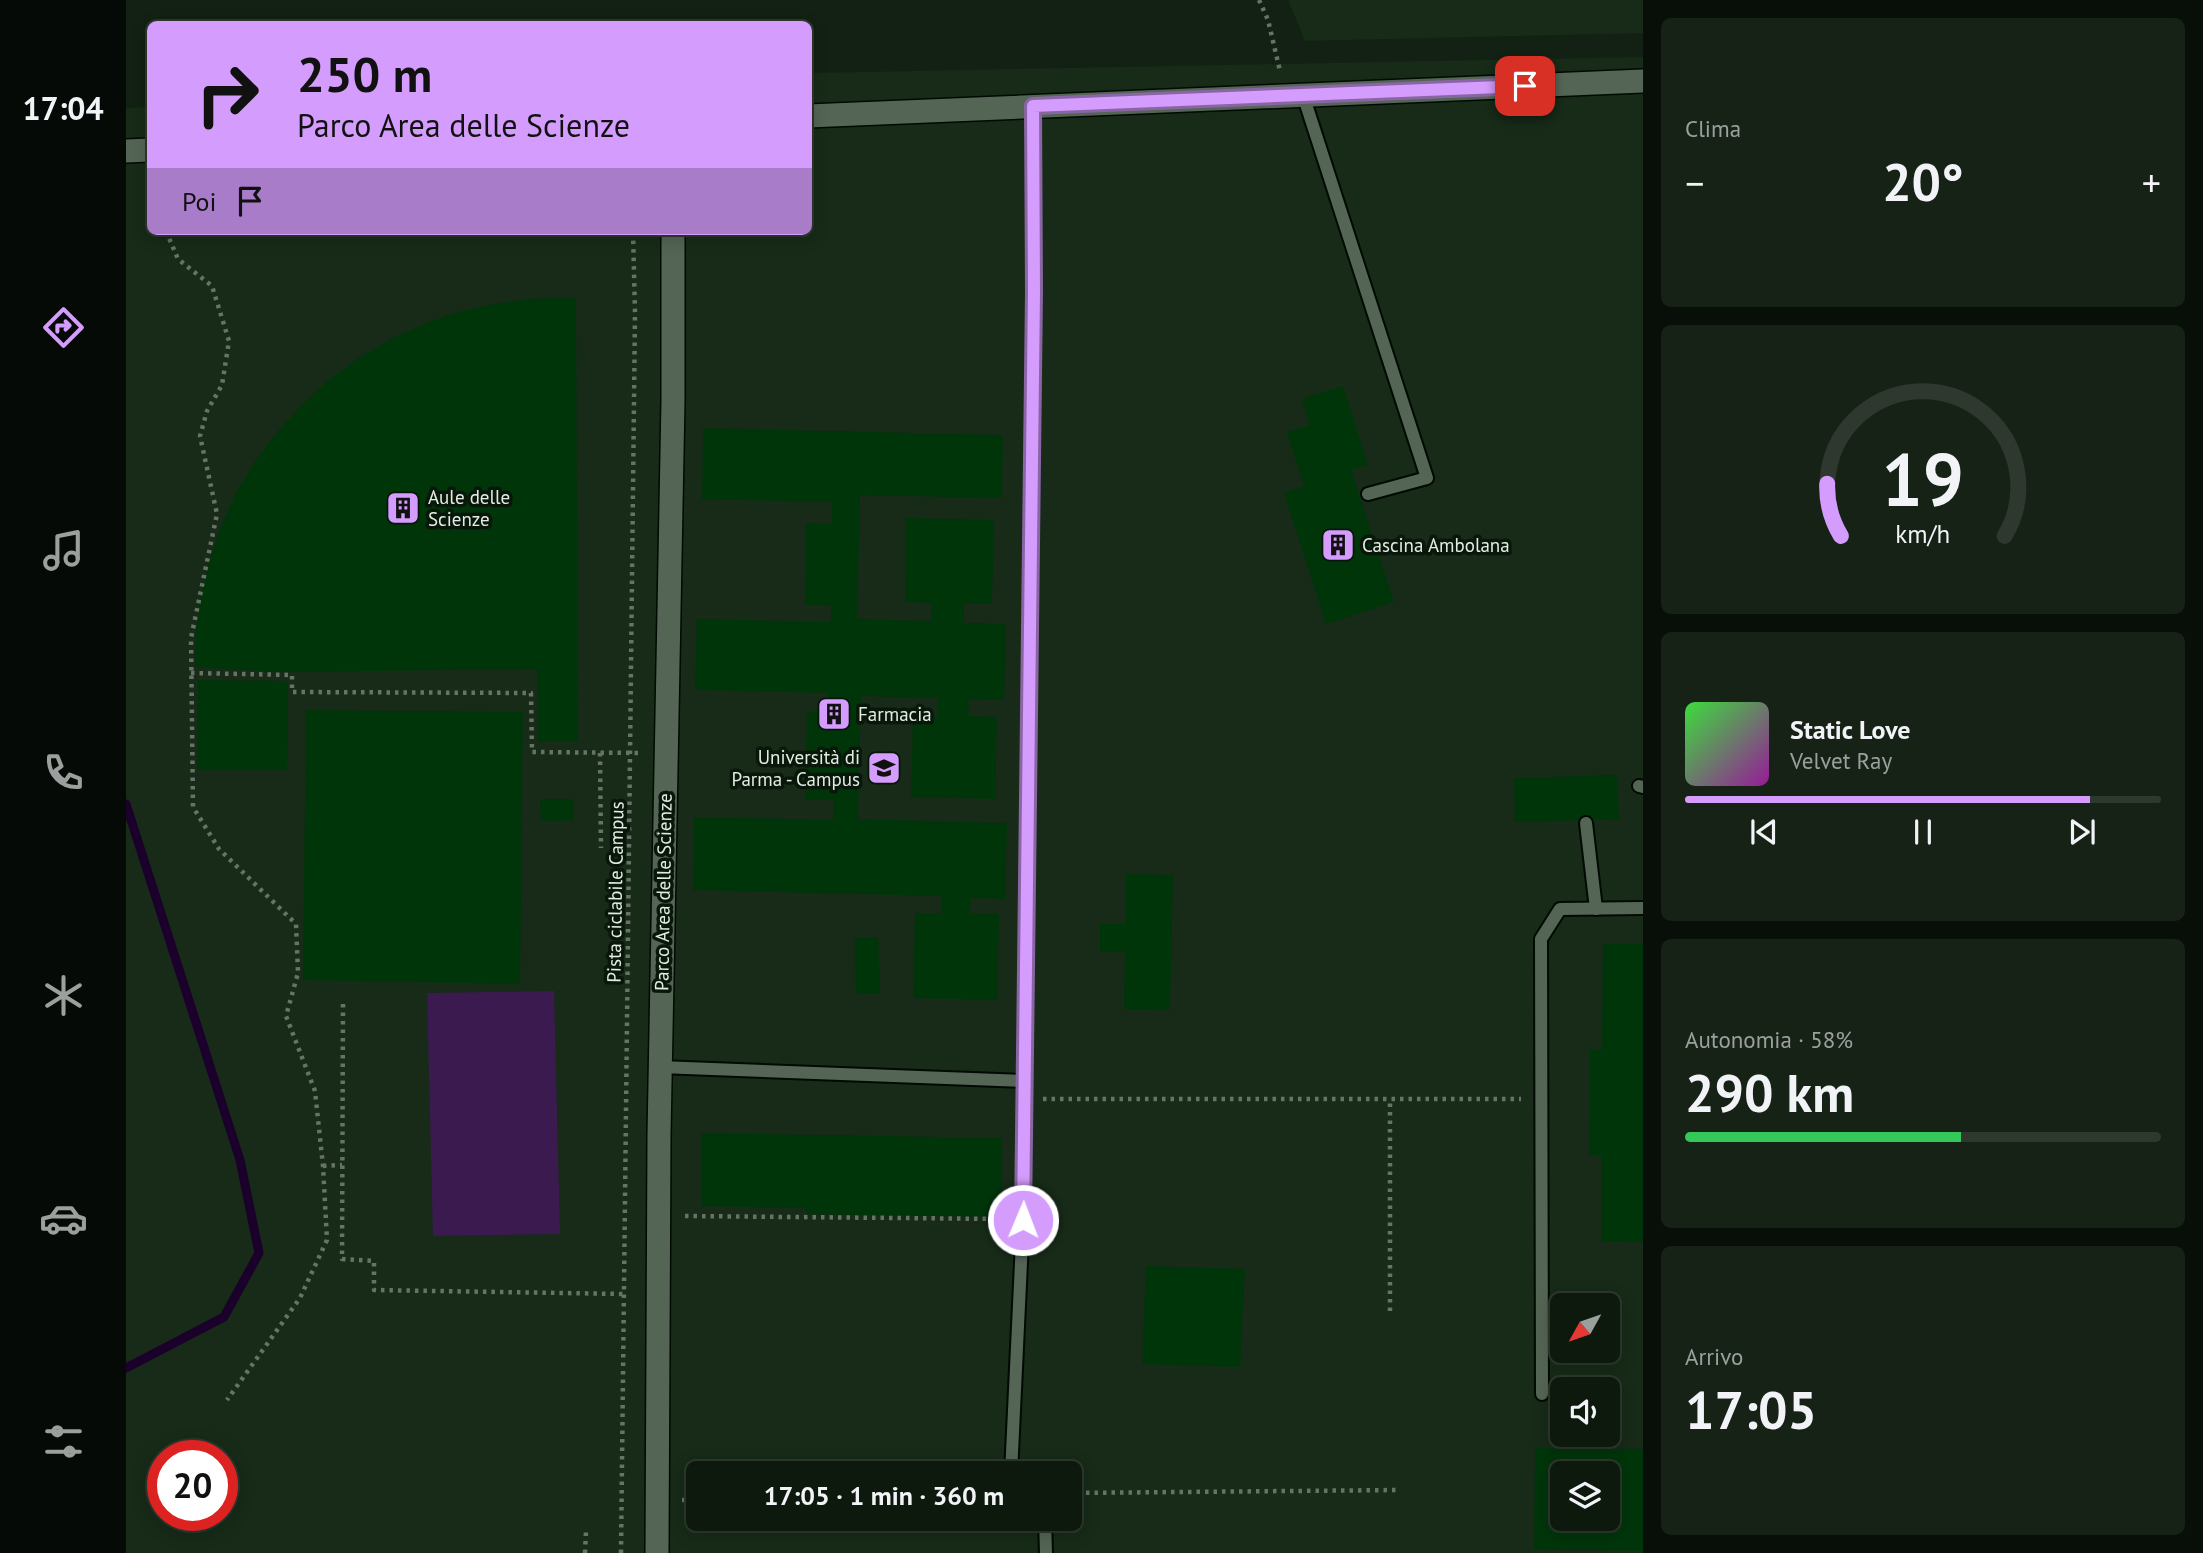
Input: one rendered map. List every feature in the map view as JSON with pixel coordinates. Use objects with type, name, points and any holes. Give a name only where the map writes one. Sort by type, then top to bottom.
[{"type":"street","points":[[812,116],[1643,81]]},
{"type":"street","points":[[126,151],[147,150]]},
{"type":"street","name":"Parco Area delle Scienze","points":[[657,1553],[660,1067],[673,401],[673,235]]},
{"type":"lane","points":[[1294,96],[1427,478],[1368,495]]},
{"type":"lane","points":[[1013,1461],[1023,1220],[1025,1100],[1034,291],[1033,106]]},
{"type":"lane","points":[[1586,822],[1596,909]]},
{"type":"lane","points":[[1542,1394],[1541,939],[1560,909],[1643,908]]},
{"type":"lane","points":[[660,1067],[1025,1080]]},
{"type":"lane","points":[[1045,1531],[1046,1553]]},
{"type":"path","points":[[1259,0],[1294,96]]},
{"type":"path","points":[[168,235],[178,259],[212,286],[229,341],[222,385],[207,411],[200,436],[217,514],[191,638],[193,807],[219,849],[296,924],[298,973],[286,1016],[315,1091],[327,1240],[300,1298],[227,1400]]},
{"type":"path","name":"Pista ciclabile Campus","points":[[621,1553],[631,753],[635,313],[633,235]]},
{"type":"path","points":[[191,673],[292,675],[292,692],[531,693],[533,752],[642,753]]},
{"type":"path","points":[[600,753],[601,848]]},
{"type":"path","points":[[343,1004],[342,1259],[374,1261],[374,1290],[625,1294]]},
{"type":"path","points":[[1390,1099],[1390,1311]]},
{"type":"path","points":[[1025,1100],[1541,1099]]},
{"type":"path","points":[[323,1166],[342,1165]]},
{"type":"path","points":[[659,1216],[1023,1220]]},
{"type":"path","points":[[1082,1493],[1400,1490]]},
{"type":"path","points":[[585,1553],[586,1531]]},
{"type":"shaded area","points":[[1288,0],[1643,0],[1643,33],[1305,41]]},
{"type":"shaded area","name":"Università di Parma - Campus","points":[[1643,57],[1643,1553],[126,1553],[126,108],[147,107],[147,235],[812,235],[812,73]]},
{"type":"shaded area","points":[[554,991],[560,1234],[433,1236],[427,993]]},
{"type":"building","name":"Aule delle Scienze","points":[[576,298],[578,741],[538,741],[537,669],[279,672],[195,667],[201,594],[222,524],[237,491],[256,460],[303,404],[330,379],[359,358],[424,324],[458,312],[494,304],[530,299]]},
{"type":"building","name":"Cascina Ambolana","points":[[1343,386],[1368,465],[1351,470],[1394,602],[1326,624],[1284,493],[1304,486],[1287,432],[1310,425],[1302,399]]},
{"type":"building","name":"Farmacia","points":[[703,428],[1003,435],[1002,498],[860,495],[857,619],[931,621],[932,603],[905,602],[906,518],[994,520],[992,604],[964,604],[964,623],[1006,624],[1004,700],[969,699],[968,716],[997,717],[995,799],[911,797],[913,716],[937,717],[938,698],[861,696],[858,819],[1007,823],[1005,899],[971,898],[970,913],[999,914],[997,1000],[913,998],[915,913],[941,913],[941,896],[693,890],[694,817],[833,820],[833,800],[805,800],[807,712],[828,712],[828,693],[695,690],[697,619],[831,622],[831,605],[805,605],[806,523],[832,524],[832,502],[702,499]]},
{"type":"building","points":[[198,680],[288,681],[287,770],[197,770]]},
{"type":"building","points":[[306,710],[523,712],[520,984],[303,980]]},
{"type":"building","points":[[1617,775],[1619,819],[1515,822],[1514,778]]},
{"type":"building","points":[[540,799],[573,799],[574,820],[541,821]]},
{"type":"building","points":[[1126,874],[1173,875],[1170,1010],[1124,1009],[1125,952],[1100,952],[1100,924],[1126,924]]},
{"type":"building","points":[[878,937],[880,993],[856,994],[855,938]]},
{"type":"building","points":[[1603,944],[1643,944],[1643,1242],[1601,1241],[1601,1155],[1589,1155],[1590,1050],[1602,1050]]},
{"type":"building","points":[[701,1133],[1002,1138],[1002,1217],[806,1214],[806,1208],[701,1206]]},
{"type":"building","points":[[1146,1266],[1245,1269],[1240,1367],[1142,1364]]},
{"type":"building","points":[[1535,1448],[1643,1449],[1643,1551],[1534,1549]]},
{"type":"waterway","points":[[126,804],[240,1160],[259,1253],[224,1317],[126,1368]]},
{"type":"place","name":"Aule delle Scienze","points":[[403,508]]},
{"type":"place","name":"Cascina Ambolana","points":[[1338,545]]},
{"type":"place","name":"Farmacia","points":[[834,714]]},
{"type":"place","name":"Università di Parma - Campus","points":[[884,768]]},
{"type":"route","points":[[1023,1220],[1034,291],[1033,106],[1525,86]]}]
